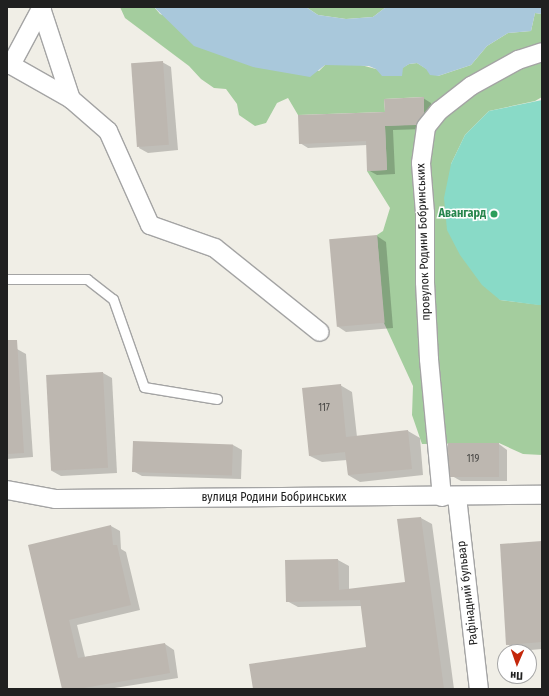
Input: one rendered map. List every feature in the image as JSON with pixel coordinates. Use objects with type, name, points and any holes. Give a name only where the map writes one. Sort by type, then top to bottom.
[{"type":"street","points":[[41,7],[9,65],[71,99],[108,131],[150,225],[215,248],[320,332]]},
{"type":"street","points":[[41,7],[71,99]]},
{"type":"street","name":"провулок Родини Бобринських","points":[[450,497],[429,359],[425,282],[426,213],[421,163],[426,127],[439,111],[471,86],[518,60],[542,52]]},
{"type":"street","name":"вулиця Родини Бобринських","points":[[7,490],[56,500],[542,495]]},
{"type":"street","name":"Рафінадний бульвар","points":[[450,497],[480,689]]},
{"type":"lane","points":[[7,279],[87,279],[113,299],[144,387],[217,399]]},
{"type":"green space","points":[[120,7],[154,7],[160,14],[319,71],[325,65],[361,65],[402,76],[402,68],[409,64],[417,63],[438,76],[471,65],[487,46],[508,33],[531,31],[535,13],[542,14],[542,97],[535,101],[489,111],[465,135],[451,164],[500,300],[542,305],[542,455],[523,454],[499,443],[422,444],[412,415],[413,386],[384,323],[377,235],[383,231],[390,208],[367,171],[387,170],[385,126],[424,124],[423,97],[384,99],[385,112],[298,115],[288,98],[277,103],[266,123],[255,126],[239,115],[237,104],[226,89],[214,88],[201,79],[189,66],[125,18]]},
{"type":"green space","points":[[306,7],[386,7],[373,17],[346,19],[318,15]]},
{"type":"shaded area","points":[[154,7],[306,7],[318,15],[346,19],[373,17],[386,7],[542,7],[542,14],[535,13],[531,31],[508,33],[487,46],[471,65],[438,76],[430,75],[426,69],[417,63],[409,64],[403,68],[402,76],[382,76],[376,69],[369,66],[325,65],[310,77],[253,67],[194,46]]},
{"type":"shaded area","name":"Авангард","points":[[542,100],[542,305],[538,305],[500,300],[482,285],[460,255],[447,230],[444,198],[451,164],[465,135],[489,111]]},
{"type":"building","points":[[163,61],[169,145],[137,147],[131,63]]},
{"type":"building","points":[[424,97],[424,113],[416,125],[385,126],[387,170],[367,171],[366,141],[299,144],[298,115],[385,112],[384,99]]},
{"type":"building","points":[[377,235],[385,323],[337,327],[329,239]]},
{"type":"building","points":[[7,340],[17,340],[24,453],[7,454]]},
{"type":"building","points":[[103,372],[108,468],[51,471],[46,375]]},
{"type":"building","points":[[341,384],[346,437],[408,430],[412,469],[348,475],[345,452],[309,456],[302,388]]},
{"type":"building","points":[[133,441],[233,444],[232,475],[132,472]]},
{"type":"building","points":[[448,443],[499,443],[499,477],[448,477]]},
{"type":"building","points":[[421,517],[444,689],[253,689],[249,664],[366,647],[360,600],[286,602],[285,560],[338,559],[339,590],[405,582],[397,519]]},
{"type":"building","points":[[111,525],[113,545],[117,545],[131,605],[69,620],[78,658],[165,643],[170,673],[78,689],[62,689],[28,545]]},
{"type":"building","points":[[542,541],[542,642],[506,644],[500,544]]},
{"type":"place","name":"Авангард","points":[[494,214]]}]
